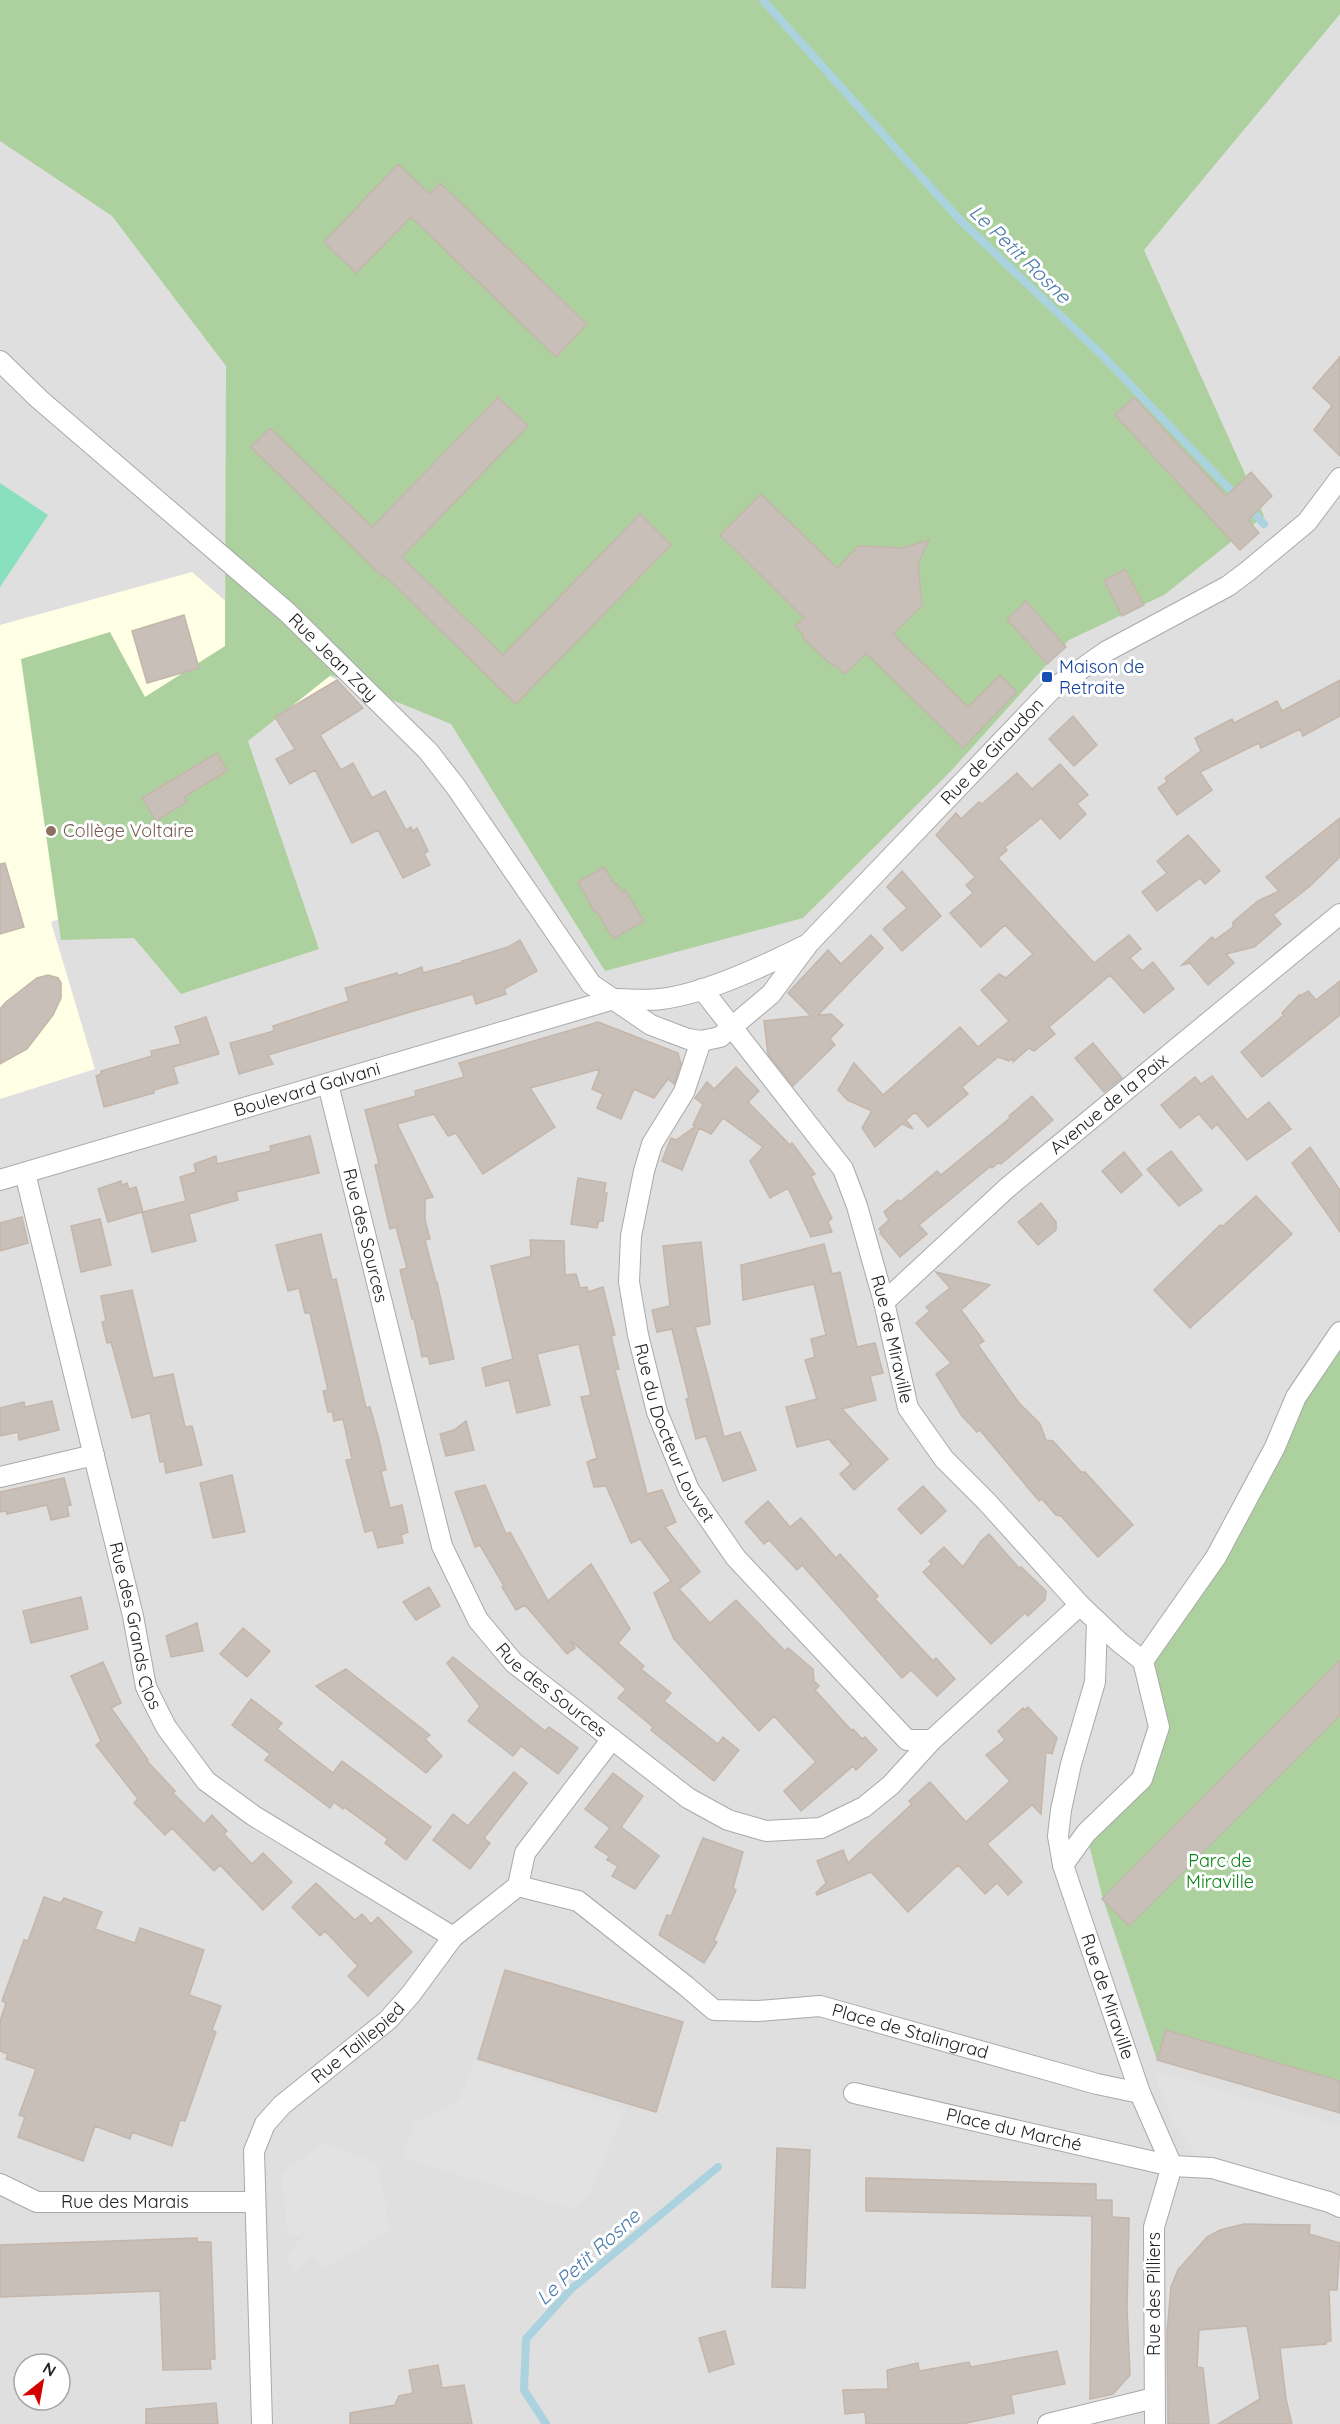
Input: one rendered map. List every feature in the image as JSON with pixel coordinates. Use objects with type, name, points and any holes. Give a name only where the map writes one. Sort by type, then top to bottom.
[{"type":"street","name":"Rue Jean Zay","points":[[0,361],[39,399],[287,612],[428,751],[456,787],[591,984],[614,999]]},
{"type":"street","name":"Rue de Giraudon","points":[[734,1027],[771,994],[809,943],[1051,690],[1107,651],[1228,586],[1307,522],[1340,478]]},
{"type":"street","name":"Avenue de la Paix","points":[[884,1302],[1007,1188],[1340,914]]},
{"type":"street","name":"Rue de Giraudon","points":[[614,999],[661,999],[702,989],[773,961],[809,943]]},
{"type":"street","name":"Rue de Miraville","points":[[702,989],[843,1169],[857,1206],[884,1302],[908,1408],[944,1459],[987,1502],[1080,1605],[1143,1661]]},
{"type":"street","points":[[614,999],[651,1025],[701,1041],[720,1037],[734,1027]]},
{"type":"street","name":"Boulevard Galvani","points":[[0,1180],[614,999]]},
{"type":"street","points":[[661,999],[661,1015],[669,1032]]},
{"type":"street","name":"Rue du Docteur Louvet","points":[[701,1041],[684,1092],[652,1144],[631,1236],[629,1282],[638,1335],[657,1412],[689,1491],[736,1558],[907,1740],[932,1740]]},
{"type":"street","name":"Rue des Sources","points":[[328,1084],[442,1546],[478,1620],[514,1663],[688,1798],[728,1820],[766,1831],[821,1828],[864,1807],[891,1785],[932,1740],[1080,1605]]},
{"type":"street","name":"Rue des Grands Clos","points":[[25,1173],[133,1616],[146,1687],[166,1727],[206,1781],[254,1816],[453,1937]]},
{"type":"street","points":[[1063,1865],[1086,1833],[1142,1779],[1159,1727],[1143,1661],[1216,1557],[1275,1447],[1296,1397],[1340,1332]]},
{"type":"street","points":[[0,1477],[94,1455]]},
{"type":"street","name":"Rue de Miraville","points":[[1097,1621],[1095,1682],[1071,1764],[1058,1836],[1063,1865],[1140,2093],[1172,2166]]},
{"type":"street","points":[[518,1886],[525,1853],[612,1739]]},
{"type":"street","name":"Rue Taillepied","points":[[262,2424],[254,2151],[265,2124],[301,2088],[388,2020],[411,1994],[453,1937],[518,1886]]},
{"type":"street","name":"Place de Stalingrad","points":[[518,1886],[578,1901],[687,1986],[714,2010],[758,2011],[820,2006],[1097,2084],[1140,2093]]},
{"type":"street","name":"Place du Marché","points":[[854,2093],[1172,2166],[1212,2168],[1340,2207]]},
{"type":"street","name":"Rue des Pilliers","points":[[1155,2424],[1154,2227],[1172,2166]]},
{"type":"street","name":"Rue des Marais","points":[[0,2184],[37,2202],[255,2202]]},
{"type":"street","points":[[1048,2424],[1154,2398]]},
{"type":"shaded area","points":[[0,0],[1340,0],[1340,2424],[0,2424]]},
{"type":"shaded area","name":"Collège Voltaire","points":[[192,572],[291,658],[337,680],[98,825],[141,889],[51,922],[95,1069],[0,1099],[0,625]]},
{"type":"shaded area","points":[[474,2060],[626,2109],[589,2194],[572,2209],[401,2157],[415,2123],[460,2100]]},
{"type":"shaded area","points":[[1153,2070],[1340,2126],[1340,2199],[1198,2158],[1172,2120]]},
{"type":"shaded area","points":[[323,2143],[378,2164],[390,2230],[325,2268],[312,2254],[295,2272],[287,2256],[305,2234],[288,2237],[281,2175]]},
{"type":"green space","points":[[0,0],[1340,0],[1340,14],[1144,250],[1264,516],[1164,595],[1069,640],[950,772],[803,918],[605,971],[451,724],[331,675],[248,741],[319,949],[181,994],[134,938],[61,940],[21,659],[110,632],[145,697],[225,646],[226,366],[112,216],[0,141]]},
{"type":"green space","points":[[0,483],[48,515],[0,587]]},
{"type":"green space","name":"Parc de Miraville","points":[[1340,1332],[1340,2113],[1157,2060],[1103,1899],[1086,1833],[1142,1779],[1159,1727],[1148,1682],[1163,1634]]},
{"type":"building","points":[[398,164],[430,194],[440,183],[587,324],[556,357],[411,217],[356,273],[324,242]]},
{"type":"building","points":[[1340,357],[1340,456],[1314,430],[1332,406],[1313,388]]},
{"type":"building","points":[[498,397],[528,426],[402,557],[503,655],[640,514],[671,545],[516,704],[251,447],[270,428],[372,527]]},
{"type":"building","points":[[1134,397],[1226,496],[1251,472],[1272,496],[1248,520],[1259,533],[1240,550],[1115,415]]},
{"type":"building","points":[[761,494],[837,568],[858,546],[902,548],[929,540],[918,564],[922,605],[893,634],[968,707],[1000,675],[1017,692],[963,748],[866,653],[845,674],[835,665],[833,666],[803,638],[804,635],[795,626],[804,618],[720,535]]},
{"type":"building","points":[[1125,569],[1144,605],[1122,616],[1104,581]]},
{"type":"building","points":[[1026,601],[1066,647],[1047,664],[1007,619]]},
{"type":"building","points":[[184,615],[199,668],[147,683],[132,631]]},
{"type":"building","points":[[337,680],[363,708],[320,735],[341,770],[353,763],[372,798],[385,791],[406,830],[411,827],[413,831],[417,828],[428,851],[424,854],[430,865],[403,878],[378,830],[352,843],[315,770],[290,784],[276,759],[295,749],[275,717]]},
{"type":"building","points":[[1340,680],[1340,716],[1303,736],[1300,729],[1261,748],[1259,743],[1200,772],[1212,790],[1177,815],[1158,788],[1167,782],[1165,778],[1201,751],[1195,738],[1232,719],[1234,723],[1277,701],[1282,711]]},
{"type":"building","points":[[1073,716],[1097,745],[1074,766],[1049,739]]},
{"type":"building","points":[[217,753],[227,771],[184,797],[187,802],[156,821],[142,798]]},
{"type":"building","points":[[1060,764],[1088,795],[1077,804],[1086,814],[1060,839],[1041,818],[1005,847],[1007,850],[998,858],[1094,963],[1129,935],[1141,949],[1130,958],[1142,971],[1153,962],[1174,989],[1144,1013],[1110,975],[1049,1027],[1055,1034],[1034,1051],[1029,1048],[1013,1062],[1013,1058],[1009,1061],[998,1057],[962,1087],[968,1094],[928,1127],[915,1112],[906,1120],[913,1129],[902,1124],[875,1147],[862,1128],[872,1111],[847,1100],[838,1090],[854,1063],[883,1095],[960,1027],[978,1047],[1009,1021],[981,990],[999,974],[1006,978],[1033,954],[1005,925],[981,947],[950,913],[973,893],[966,885],[975,877],[936,835],[956,813],[961,819],[1017,773],[1032,789]]},
{"type":"building","points":[[1340,818],[1340,857],[1309,887],[1273,915],[1281,924],[1254,947],[1226,954],[1234,963],[1208,985],[1190,963],[1182,965],[1212,937],[1215,940],[1233,927],[1233,922],[1258,901],[1279,891],[1266,877]]},
{"type":"building","points":[[1188,835],[1220,871],[1205,884],[1200,878],[1157,911],[1142,892],[1167,873],[1157,861]]},
{"type":"building","points":[[5,863],[24,927],[0,934],[0,864]]},
{"type":"building","points":[[604,867],[615,885],[617,884],[622,892],[625,890],[644,921],[613,939],[578,882]]},
{"type":"building","points":[[902,871],[941,916],[902,951],[883,929],[907,908],[887,887]]},
{"type":"building","points":[[871,935],[883,948],[818,1015],[831,1014],[843,1025],[830,1039],[835,1045],[793,1086],[768,1054],[764,1021],[811,1016],[788,993],[828,950],[841,964]]},
{"type":"building","points":[[520,940],[537,971],[504,989],[506,994],[476,1004],[473,994],[417,1010],[268,1055],[273,1064],[239,1074],[230,1043],[274,1031],[273,1026],[349,1001],[345,988],[397,973],[398,976],[422,967],[423,973],[508,947]]},
{"type":"building","points":[[48,975],[58,978],[61,983],[61,998],[53,1015],[27,1049],[0,1064],[0,1009],[37,978]]},
{"type":"building","points":[[1340,981],[1340,1015],[1262,1077],[1241,1052],[1284,1015],[1282,1013],[1299,995],[1308,991],[1316,1000]]},
{"type":"building","points":[[206,1017],[219,1054],[173,1067],[178,1083],[154,1090],[154,1093],[104,1107],[96,1076],[101,1074],[101,1071],[152,1056],[151,1051],[181,1044],[175,1027]]},
{"type":"building","points":[[598,1022],[678,1053],[681,1064],[674,1084],[668,1079],[654,1098],[634,1089],[621,1119],[597,1108],[603,1094],[592,1089],[600,1069],[530,1088],[555,1127],[483,1174],[456,1133],[448,1136],[434,1114],[397,1124],[433,1197],[425,1199],[425,1220],[430,1239],[425,1240],[454,1359],[430,1364],[428,1356],[422,1357],[414,1319],[412,1319],[400,1270],[407,1268],[396,1227],[390,1229],[375,1165],[379,1164],[365,1110],[416,1096],[415,1091],[464,1077],[459,1063]]},
{"type":"building","points":[[1093,1043],[1122,1078],[1104,1092],[1075,1058]]},
{"type":"building","points":[[736,1067],[759,1091],[748,1102],[790,1145],[792,1143],[815,1174],[811,1176],[832,1218],[828,1222],[832,1232],[811,1237],[788,1188],[770,1198],[750,1161],[763,1147],[723,1118],[711,1134],[699,1128],[682,1170],[662,1161],[671,1138],[676,1140],[696,1126],[693,1125],[703,1104],[695,1098],[707,1082],[714,1089]]},
{"type":"building","points":[[1212,1076],[1247,1120],[1269,1102],[1291,1129],[1247,1160],[1217,1124],[1212,1129],[1199,1114],[1180,1128],[1161,1105],[1195,1077],[1201,1084]]},
{"type":"building","points":[[1032,1096],[1053,1120],[1001,1164],[998,1163],[992,1168],[991,1166],[919,1225],[927,1234],[900,1257],[880,1233],[879,1229],[889,1220],[884,1212],[898,1200],[900,1202],[937,1171],[941,1175],[1010,1118],[1009,1116]]},
{"type":"building","points":[[310,1136],[319,1173],[236,1192],[238,1200],[189,1214],[196,1241],[152,1252],[142,1212],[108,1222],[98,1189],[121,1181],[122,1185],[127,1183],[129,1189],[136,1187],[143,1212],[186,1201],[180,1177],[196,1172],[194,1164],[216,1156],[217,1164],[271,1151],[270,1146]]},
{"type":"building","points":[[1310,1147],[1340,1190],[1340,1232],[1292,1163]]},
{"type":"building","points":[[1171,1151],[1202,1190],[1179,1206],[1147,1169]]},
{"type":"building","points":[[1124,1152],[1142,1175],[1121,1193],[1102,1171]]},
{"type":"building","points":[[578,1178],[606,1183],[603,1221],[599,1221],[597,1228],[571,1224]]},
{"type":"building","points":[[1256,1196],[1292,1234],[1190,1328],[1154,1290],[1220,1225],[1223,1226]]},
{"type":"building","points":[[1041,1203],[1056,1222],[1056,1230],[1038,1245],[1018,1222]]},
{"type":"building","points":[[22,1217],[28,1243],[0,1251],[0,1223]]},
{"type":"building","points":[[100,1219],[111,1265],[81,1272],[71,1226]]},
{"type":"building","points":[[321,1234],[332,1280],[336,1279],[366,1408],[370,1407],[379,1440],[386,1470],[381,1471],[390,1508],[402,1505],[408,1532],[401,1535],[403,1543],[378,1548],[373,1530],[365,1532],[346,1460],[352,1459],[343,1419],[334,1421],[332,1411],[328,1412],[323,1391],[328,1390],[310,1313],[305,1313],[299,1288],[288,1291],[276,1245]]},
{"type":"building","points":[[530,1240],[564,1241],[565,1275],[576,1274],[580,1288],[587,1287],[588,1292],[603,1287],[615,1335],[611,1336],[619,1369],[615,1370],[647,1494],[662,1490],[676,1522],[665,1527],[700,1572],[679,1589],[710,1623],[736,1600],[785,1651],[788,1648],[813,1669],[814,1681],[819,1686],[815,1690],[852,1731],[853,1729],[862,1739],[865,1737],[877,1750],[856,1770],[853,1766],[801,1811],[784,1791],[816,1762],[774,1716],[759,1731],[674,1639],[654,1593],[672,1582],[640,1539],[631,1543],[606,1486],[594,1487],[587,1462],[597,1458],[581,1397],[591,1395],[579,1344],[537,1354],[550,1405],[517,1413],[509,1380],[486,1386],[482,1368],[513,1359],[491,1266],[531,1256]]},
{"type":"building","points":[[701,1242],[710,1324],[695,1327],[724,1437],[740,1432],[756,1470],[723,1481],[706,1436],[696,1439],[686,1399],[689,1398],[672,1329],[657,1332],[652,1310],[670,1306],[663,1246]]},
{"type":"building","points":[[824,1244],[832,1274],[840,1272],[857,1347],[875,1343],[883,1373],[870,1376],[876,1400],[842,1409],[888,1459],[854,1490],[840,1474],[851,1464],[833,1444],[836,1441],[832,1443],[829,1439],[797,1447],[786,1407],[817,1399],[805,1360],[815,1357],[811,1339],[826,1335],[814,1284],[743,1300],[741,1265]]},
{"type":"building","points":[[936,1272],[990,1285],[961,1310],[984,1341],[978,1345],[1019,1403],[1040,1424],[1046,1440],[1053,1441],[1081,1472],[1085,1472],[1133,1525],[1098,1557],[1061,1516],[1056,1515],[1042,1499],[1039,1501],[980,1430],[977,1432],[962,1416],[936,1374],[951,1363],[916,1323],[930,1311],[926,1307],[950,1288]]},
{"type":"building","points":[[132,1290],[153,1378],[173,1374],[185,1427],[192,1426],[202,1465],[166,1473],[164,1461],[160,1462],[150,1413],[132,1418],[111,1342],[107,1343],[102,1322],[106,1321],[101,1296]]},
{"type":"building","points":[[52,1401],[59,1430],[19,1440],[18,1432],[0,1436],[0,1408],[24,1402],[25,1407]]},
{"type":"building","points":[[466,1421],[474,1450],[446,1456],[440,1434],[454,1430]]},
{"type":"building","points":[[232,1475],[245,1532],[213,1538],[200,1483]]},
{"type":"building","points":[[64,1478],[71,1505],[67,1506],[69,1516],[51,1520],[47,1505],[7,1514],[6,1511],[0,1512],[0,1492]]},
{"type":"building","points":[[485,1485],[506,1534],[510,1532],[548,1601],[591,1564],[630,1629],[618,1643],[644,1666],[641,1669],[671,1693],[664,1701],[718,1744],[723,1737],[739,1750],[714,1781],[651,1730],[653,1727],[618,1698],[626,1689],[570,1640],[575,1648],[567,1654],[525,1605],[516,1610],[480,1545],[475,1547],[455,1492]]},
{"type":"building","points":[[923,1486],[946,1511],[921,1534],[898,1509]]},
{"type":"building","points":[[768,1501],[790,1527],[801,1518],[836,1558],[840,1554],[878,1596],[875,1599],[933,1661],[936,1658],[955,1679],[937,1696],[911,1670],[902,1678],[802,1565],[797,1570],[769,1540],[764,1544],[745,1522]]},
{"type":"building","points":[[989,1534],[1019,1568],[1021,1567],[1046,1591],[1045,1600],[1028,1616],[1025,1613],[991,1644],[923,1572],[932,1564],[929,1561],[944,1547],[963,1567],[981,1541]]},
{"type":"building","points":[[429,1587],[440,1606],[416,1620],[403,1602]]},
{"type":"building","points":[[81,1597],[88,1629],[31,1643],[23,1611]]},
{"type":"building","points":[[197,1623],[203,1651],[171,1657],[166,1636]]},
{"type":"building","points":[[243,1628],[270,1651],[247,1677],[220,1654]]},
{"type":"building","points":[[453,1657],[545,1731],[549,1727],[578,1748],[558,1774],[521,1746],[513,1756],[468,1721],[480,1706],[447,1663]]},
{"type":"building","points":[[1340,1660],[1340,1715],[1129,1926],[1102,1899]]},
{"type":"building","points":[[103,1662],[121,1703],[111,1708],[147,1761],[175,1791],[173,1793],[204,1824],[212,1815],[227,1831],[224,1834],[252,1864],[263,1853],[292,1882],[263,1910],[220,1865],[214,1871],[172,1828],[165,1835],[134,1803],[138,1799],[96,1745],[101,1741],[71,1676]]},
{"type":"building","points":[[346,1669],[430,1735],[425,1739],[442,1756],[426,1773],[316,1686]]},
{"type":"building","points":[[251,1699],[282,1723],[277,1729],[333,1773],[342,1761],[431,1827],[406,1860],[385,1843],[388,1839],[344,1807],[343,1809],[334,1802],[330,1808],[265,1760],[270,1754],[232,1725]]},
{"type":"building","points":[[1028,1707],[1057,1738],[1052,1754],[1046,1752],[1041,1814],[1032,1805],[987,1844],[1022,1882],[1008,1895],[997,1883],[985,1894],[958,1865],[908,1912],[871,1872],[817,1895],[816,1893],[826,1883],[817,1861],[843,1850],[848,1863],[912,1804],[909,1801],[930,1782],[966,1822],[1010,1781],[986,1755],[1005,1740],[998,1731],[1023,1708],[1024,1710]]},
{"type":"building","points":[[514,1772],[527,1783],[484,1838],[490,1843],[470,1869],[433,1840],[453,1814],[468,1826]]},
{"type":"building","points":[[613,1773],[643,1796],[621,1827],[659,1856],[635,1889],[612,1876],[618,1866],[607,1860],[609,1856],[595,1847],[610,1828],[585,1809]]},
{"type":"building","points":[[703,1838],[743,1852],[733,1888],[736,1890],[714,1940],[717,1942],[704,1963],[659,1935],[667,1915],[671,1916]]},
{"type":"building","points":[[316,1883],[355,1920],[362,1914],[371,1924],[378,1917],[412,1952],[368,1996],[348,1976],[358,1966],[325,1931],[320,1936],[292,1907]]},
{"type":"building","points":[[44,1897],[61,1903],[64,1898],[102,1912],[95,1929],[135,1943],[140,1928],[204,1950],[189,1995],[221,2006],[212,2030],[216,2032],[185,2121],[180,2120],[172,2146],[132,2132],[130,2139],[95,2126],[83,2161],[18,2137],[25,2117],[19,2115],[36,2069],[6,2059],[8,2054],[0,2051],[0,2021],[6,2003],[2,2001],[24,1940],[28,1941]]},
{"type":"building","points":[[505,1970],[683,2022],[656,2112],[478,2059]]},
{"type":"building","points":[[1166,2030],[1340,2081],[1340,2113],[1157,2060]]},
{"type":"building","points":[[777,2148],[810,2150],[805,2288],[772,2287]]},
{"type":"building","points":[[866,2178],[1096,2184],[1096,2200],[1112,2200],[1112,2217],[1129,2218],[1127,2309],[1130,2375],[1113,2394],[1090,2399],[1092,2216],[866,2211]]},
{"type":"building","points":[[1244,2224],[1310,2225],[1309,2234],[1340,2243],[1337,2290],[1329,2290],[1331,2341],[1326,2344],[1280,2348],[1286,2399],[1292,2424],[1218,2424],[1260,2399],[1247,2326],[1199,2330],[1197,2367],[1203,2368],[1209,2424],[1168,2424],[1167,2332],[1171,2287],[1178,2270],[1207,2237],[1220,2230]]},
{"type":"building","points":[[197,2238],[197,2242],[211,2242],[215,2359],[210,2359],[211,2369],[163,2370],[160,2291],[0,2297],[0,2245]]},
{"type":"building","points":[[725,2331],[734,2364],[709,2372],[699,2338]]},
{"type":"building","points":[[1057,2351],[1065,2384],[1011,2395],[1014,2413],[962,2424],[866,2424],[865,2412],[845,2414],[843,2390],[888,2389],[887,2370],[918,2363],[919,2371],[969,2362],[971,2367]]},
{"type":"building","points":[[438,2365],[442,2388],[464,2385],[472,2424],[350,2424],[350,2413],[395,2405],[399,2396],[413,2393],[409,2370]]},
{"type":"building","points":[[216,2403],[218,2424],[146,2424],[146,2409]]},
{"type":"waterway","name":"Le Petit Rosne","points":[[763,0],[959,219],[1102,355],[1238,498]]},
{"type":"waterway","name":"Le Petit Rosne","points":[[1249,508],[1264,524]]},
{"type":"waterway","name":"Le Petit Rosne","points":[[546,2424],[524,2390],[526,2339],[571,2289],[718,2167]]},
{"type":"place","name":"Maison de Retraite","points":[[1047,677]]},
{"type":"place","name":"Collège Voltaire","points":[[51,831]]}]
